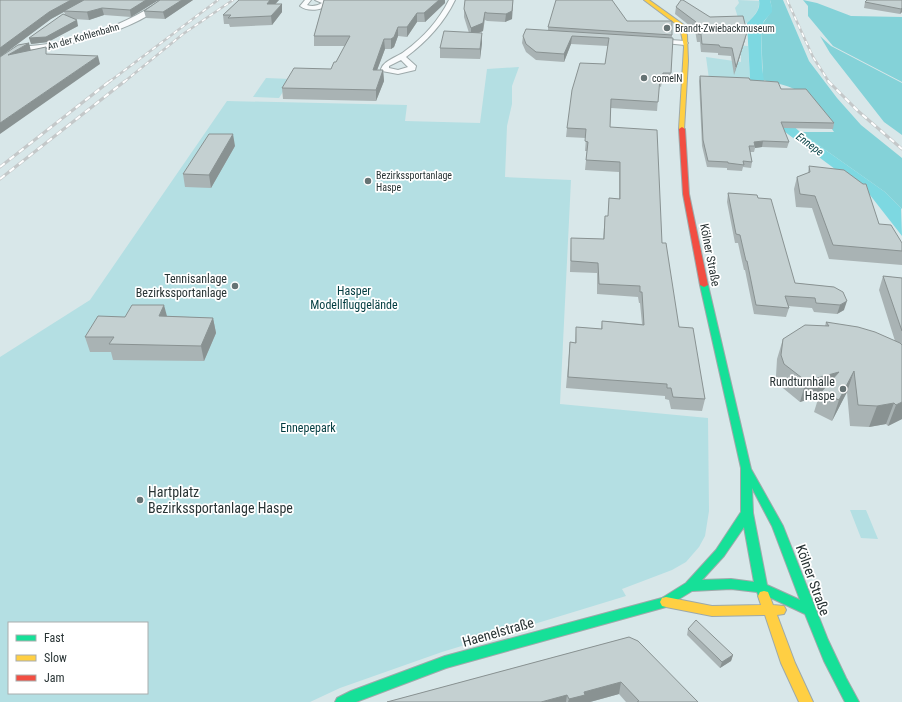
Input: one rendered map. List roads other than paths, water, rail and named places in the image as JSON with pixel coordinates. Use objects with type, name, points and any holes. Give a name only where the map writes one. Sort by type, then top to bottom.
[{"type":"main road","name":"Kölner Straße","points":[[646,0],[682,26],[685,32],[686,58],[681,116],[686,194],[702,279],[746,468],[747,513],[762,588],[788,663],[806,702]]},
{"type":"main road","name":"Kölner Straße","points":[[746,468],[781,532],[828,659],[852,702]]},
{"type":"main road","name":"Haenelstraße","points":[[342,702],[356,695],[445,662],[666,602],[690,586],[720,553],[747,513]]},
{"type":"main road","points":[[690,586],[731,584],[762,588],[808,608]]},
{"type":"main road","name":"Haenelstraße","points":[[666,602],[712,610],[769,611],[808,608]]},
{"type":"street","name":"An der Kohlenbahn","points":[[28,41],[15,51],[55,45],[114,28],[133,20],[166,0]]},
{"type":"street","points":[[308,0],[303,6],[304,7],[317,8],[326,3],[318,0]]},
{"type":"street","points":[[402,57],[434,28],[448,9],[452,0]]},
{"type":"street","points":[[648,40],[685,42]]},
{"type":"water","name":"Ennepe","points":[[759,0],[770,0],[772,8],[772,12],[764,21],[761,28],[762,67],[765,88],[787,120],[800,132],[885,192],[901,208],[902,236],[870,195],[777,126],[750,79],[747,23],[758,10]]},
{"type":"railway","points":[[109,82],[218,0]]},
{"type":"railway","points":[[124,82],[183,34],[233,0]]},
{"type":"railway","points":[[787,0],[813,57],[829,82]]},
{"type":"railway","points":[[0,167],[110,81]]},
{"type":"railway","points":[[0,179],[125,81]]},
{"type":"railway","points":[[829,82],[858,111],[902,149]]},
{"type":"place","name":"Brandt-Zwiebackmuseum","points":[[667,28]]},
{"type":"place","name":"comeIN","points":[[644,78]]},
{"type":"place","name":"Bezirkssportanlage Haspe","points":[[368,181]]},
{"type":"place","name":"Tennisanlage Bezirkssportanlage","points":[[235,286]]},
{"type":"place","name":"Rundturnhalle Haspe","points":[[843,389]]},
{"type":"place","name":"Hartplatz Bezirkssportanlage Haspe","points":[[140,500]]},
{"type":"park label","name":"Hasper Modellfluggelände","points":[[354,298]]},
{"type":"park label","name":"Ennepepark","points":[[308,428]]}]
